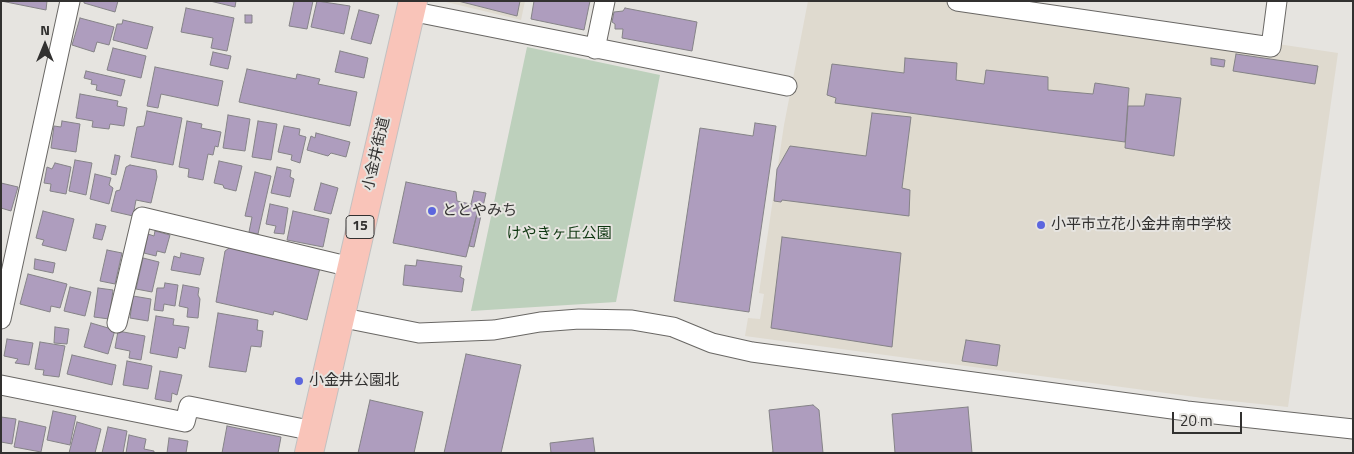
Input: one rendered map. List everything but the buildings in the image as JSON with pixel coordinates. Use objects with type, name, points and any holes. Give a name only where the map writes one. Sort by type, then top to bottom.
[{"type":"main road","name":"小金井街道","points":[[311,442],[412,6]]},
{"type":"street","points":[[1,319],[70,1]]},
{"type":"street","points":[[595,49],[605,1]]},
{"type":"street","points":[[957,1],[1271,47],[1277,1]]},
{"type":"street","points":[[412,6],[595,49],[787,86]]},
{"type":"street","points":[[117,323],[142,217],[351,267]]},
{"type":"street","points":[[339,317],[419,333],[494,330],[540,322],[580,319],[632,320],[673,328],[712,344],[752,352],[1177,409],[1353,429]]},
{"type":"street","points":[[1,385],[184,422],[189,406],[311,442]]},
{"type":"shaded area","points":[[442,1],[525,1],[521,20]]},
{"type":"shaded area","name":"小平市立花小金井南中学校","points":[[808,1],[990,1],[1338,53],[1288,407],[1203,398],[745,336],[748,318],[760,319],[764,294],[759,293],[784,125]]},
{"type":"green space","name":"けやきヶ丘公園","points":[[527,47],[660,75],[616,302],[471,311]]},
{"type":"place","name":"ととやみち","points":[[432,211]]},
{"type":"place","name":"小平市立花小金井南中学校","points":[[1041,225]]},
{"type":"place","name":"小金井公園北","points":[[299,381]]}]
